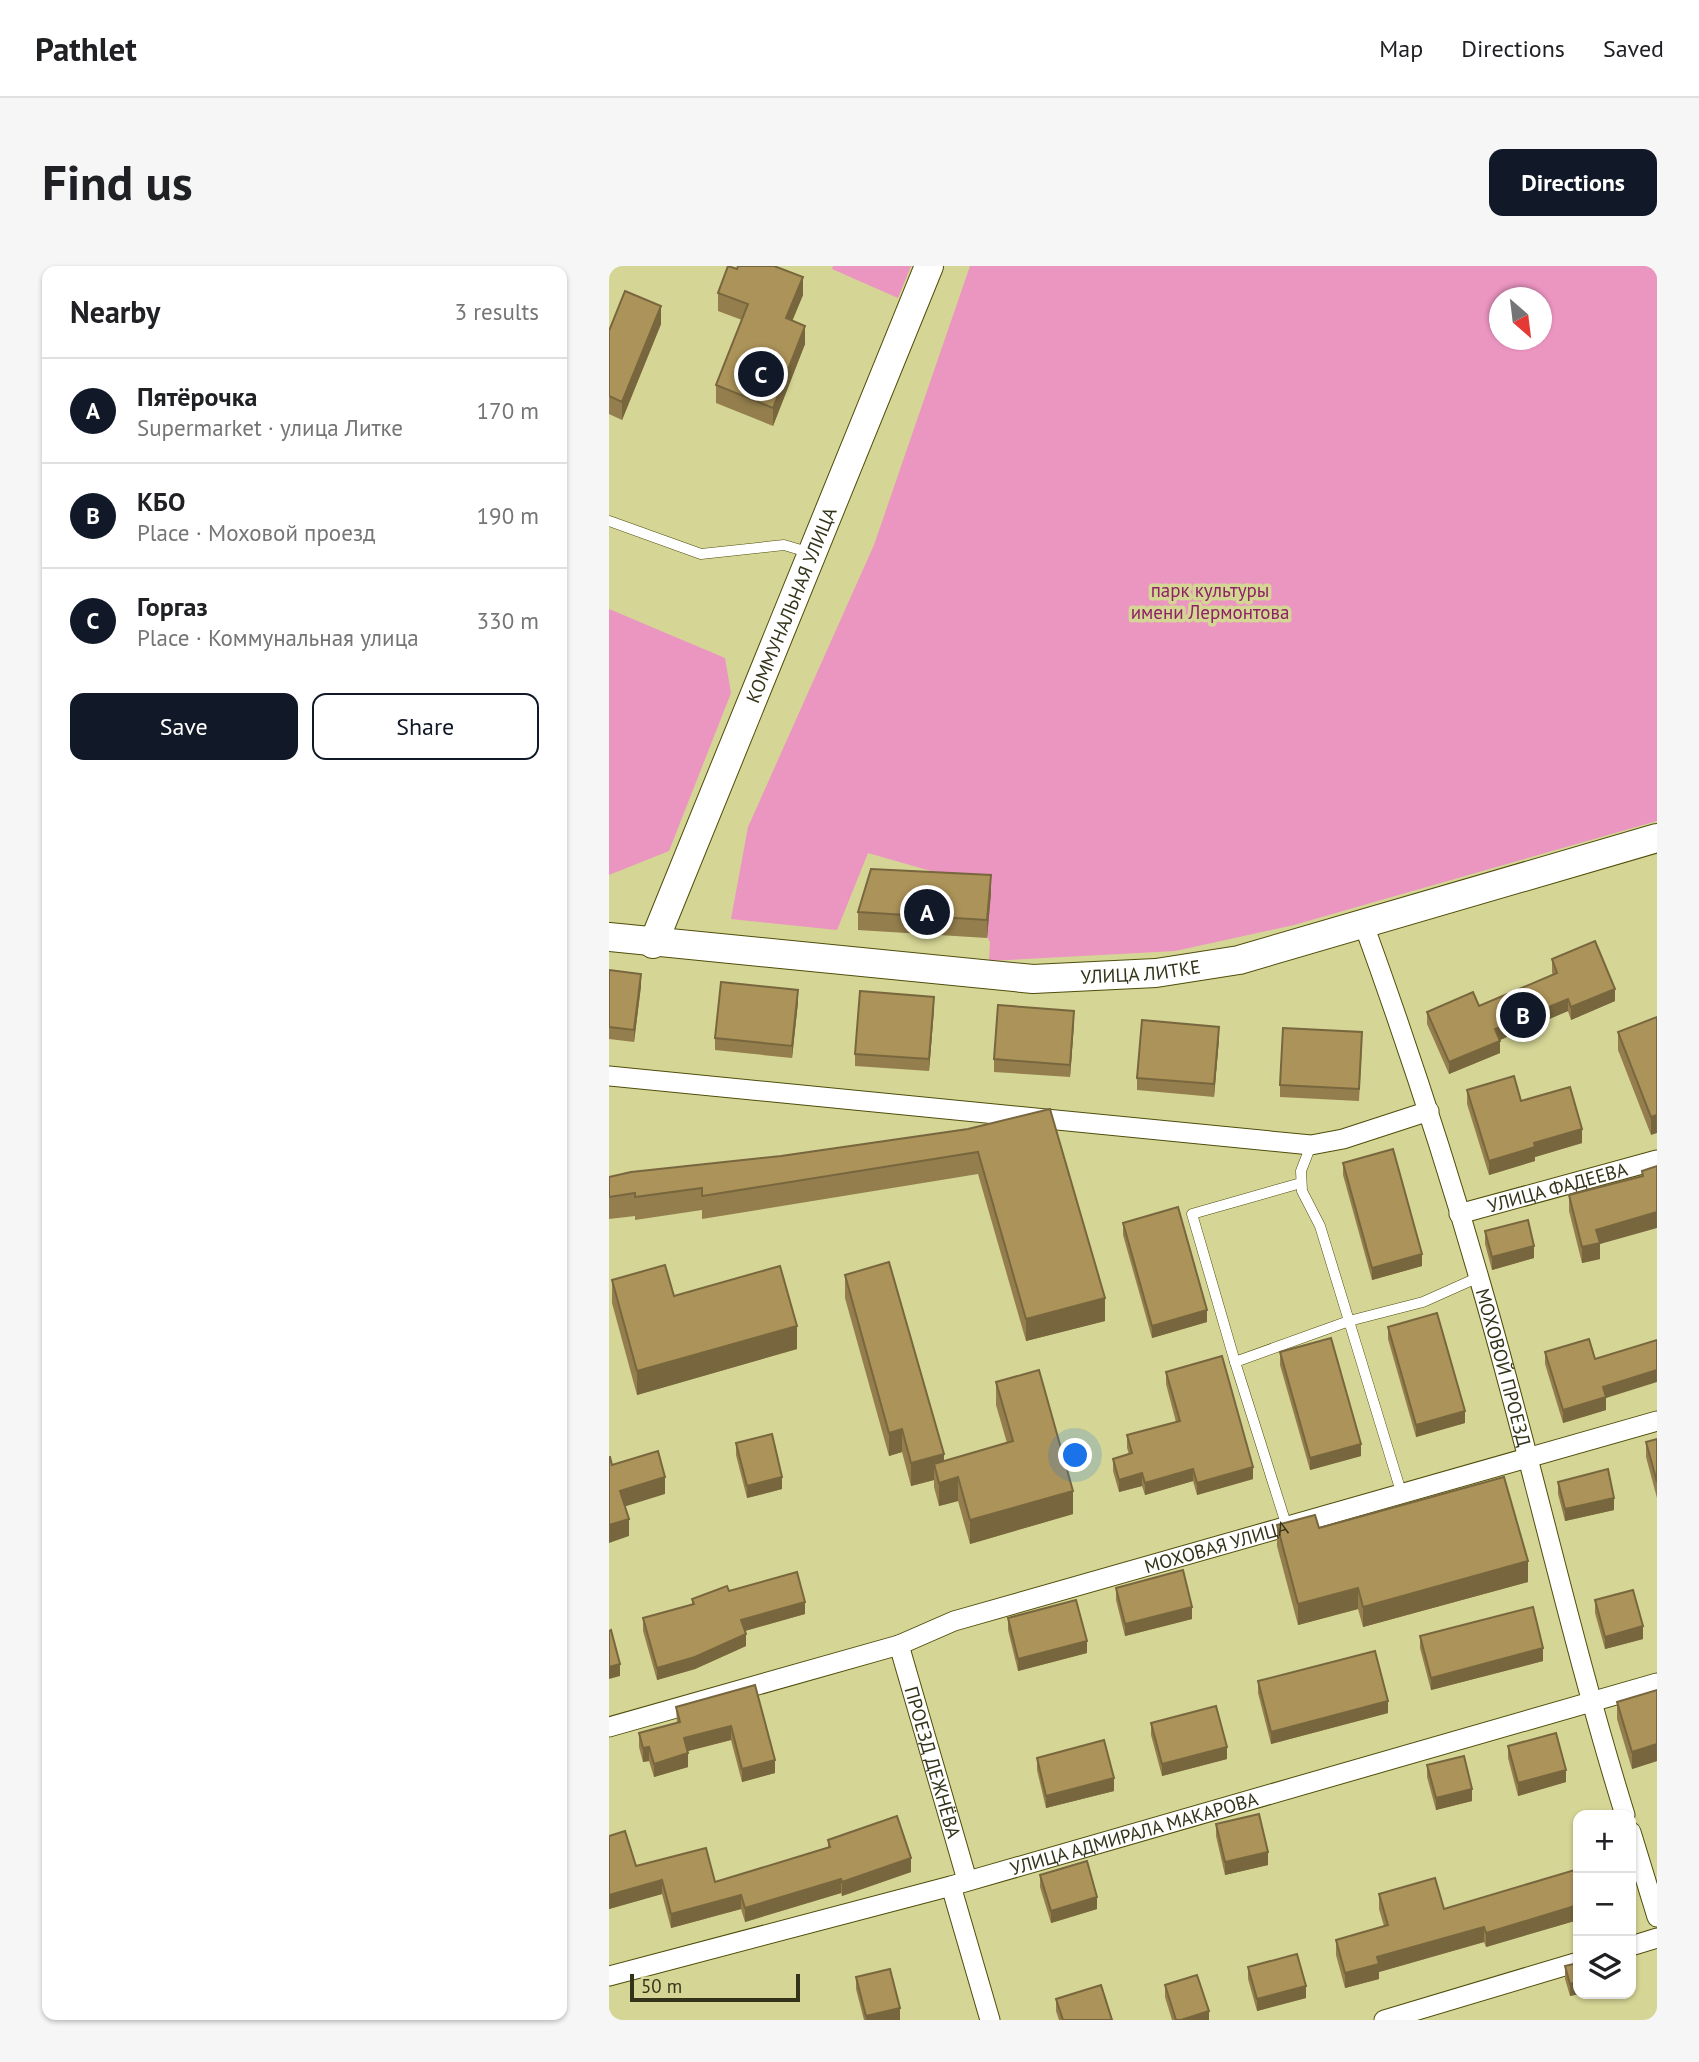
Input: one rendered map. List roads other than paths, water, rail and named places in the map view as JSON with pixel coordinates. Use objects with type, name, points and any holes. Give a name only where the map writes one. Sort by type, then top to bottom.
[{"type":"main road","name":"КОММУНАЛЬНАЯ УЛИЦА","points":[[653,944],[929,266]]},
{"type":"main road","name":"УЛИЦА ЛИТКЕ","points":[[609,937],[653,944],[1033,979],[1156,973],[1239,960],[1657,838]]},
{"type":"street","name":"МОХОВОЙ ПРОЕЗД","points":[[1364,925],[1429,1111],[1479,1278],[1590,1703],[1623,1810]]},
{"type":"street","points":[[609,1076],[1311,1145],[1343,1139],[1429,1111]]},
{"type":"street","name":"УЛИЦА ФАДЕЕВА","points":[[1459,1214],[1657,1160]]},
{"type":"street","name":"МОХОВАЯ УЛИЦА","points":[[609,1727],[899,1645],[954,1621],[1657,1421]]},
{"type":"street","name":"ПРОЕЗД ДЕЖНЁВА","points":[[899,1645],[959,1883],[990,2020]]},
{"type":"street","name":"УЛИЦА АДМИРАЛА МАКАРОВА","points":[[609,1976],[959,1883],[1657,1683]]},
{"type":"street","points":[[1636,1848],[1657,1917]]},
{"type":"street","points":[[1636,1944],[1657,1938]]},
{"type":"street","points":[[1384,2020],[1573,1963]]},
{"type":"lane","points":[[609,521],[701,554],[784,545],[812,553]]},
{"type":"lane","points":[[1311,1145],[1301,1171],[1302,1191],[1319,1227],[1402,1494]]},
{"type":"lane","points":[[1287,1527],[1192,1214],[1301,1183]]},
{"type":"lane","points":[[1235,1362],[1349,1321],[1423,1302],[1479,1278]]},
{"type":"place","name":"Горгаз","points":[[761,374]]},
{"type":"place","name":"Пятёрочка","points":[[927,912]]},
{"type":"place","name":"КБО","points":[[1523,1015]]},
{"type":"park label","name":"парк культуры имени Лермонтова","points":[[1210,601]]}]
